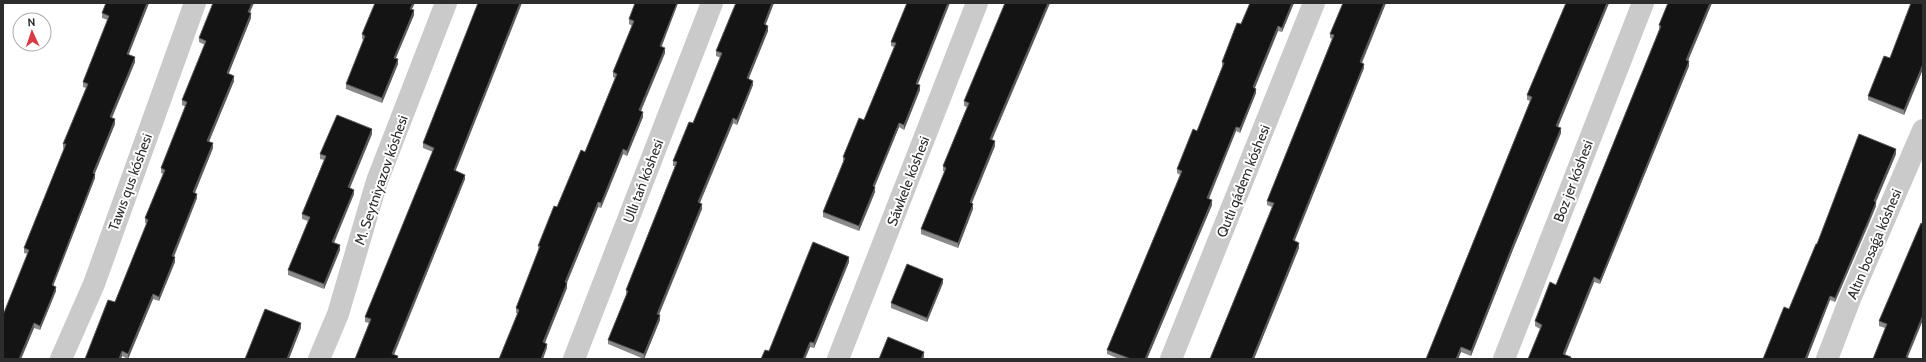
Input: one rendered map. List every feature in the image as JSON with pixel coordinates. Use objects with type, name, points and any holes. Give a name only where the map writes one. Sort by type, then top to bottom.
[{"type":"street","name":"Tawıs qus kóshesi","points":[[61,359],[94,284],[195,3]]},
{"type":"street","name":"M. Seytniyazov kóshesi","points":[[319,359],[338,314],[377,182],[446,3]]},
{"type":"street","name":"Ullı tań kóshesi","points":[[574,359],[712,3]]},
{"type":"street","name":"Sáwkele kóshesi","points":[[838,359],[977,3]]},
{"type":"street","name":"Qutlı qádem kóshesi","points":[[1172,359],[1314,3]]},
{"type":"street","name":"Boz jer kóshesi","points":[[1504,359],[1643,3]]},
{"type":"street","name":"Altın bosaǵa kóshesi","points":[[1828,359],[1850,299],[1923,130]]},
{"type":"building","points":[[106,3],[147,3],[127,54],[135,57],[110,117],[115,119],[93,173],[95,174],[52,285],[56,287],[40,326],[34,323],[19,359],[3,359],[3,315],[29,250],[24,248],[66,144],[63,144],[88,84],[83,82],[109,16],[102,13]]},
{"type":"building","points":[[213,3],[252,3],[248,12],[251,13],[227,73],[234,76],[207,141],[213,143],[193,192],[197,194],[172,256],[175,257],[159,297],[153,294],[128,354],[122,351],[119,359],[85,359],[108,300],[115,302],[148,220],[145,218],[165,170],[161,168],[187,102],[182,100],[206,41],[199,38]]},
{"type":"building","points":[[375,3],[413,3],[410,9],[414,10],[394,58],[398,59],[382,98],[346,84],[365,36],[362,34]]},
{"type":"building","points":[[478,3],[520,3],[454,170],[465,175],[392,354],[398,356],[397,359],[355,359],[371,319],[365,317],[434,148],[423,143]]},
{"type":"building","points":[[635,3],[677,3],[660,46],[665,48],[639,110],[643,112],[627,151],[623,149],[601,203],[598,202],[565,282],[567,283],[543,342],[547,344],[541,359],[499,359],[519,310],[516,308],[554,206],[557,207],[581,150],[585,152],[617,74],[613,72],[634,21],[629,19]]},
{"type":"building","points":[[736,3],[772,3],[764,24],[768,26],[747,78],[753,81],[737,120],[733,118],[698,202],[702,204],[657,314],[660,315],[644,354],[608,340],[628,291],[626,290],[677,162],[673,161],[689,122],[693,123],[722,53],[716,51]]},
{"type":"building","points":[[907,3],[948,3],[916,84],[920,85],[904,125],[899,123],[873,186],[875,187],[859,226],[823,212],[845,158],[843,157],[859,118],[864,120],[896,43],[891,42]]},
{"type":"building","points":[[1005,3],[1048,3],[990,139],[995,141],[970,202],[973,204],[958,243],[921,229],[946,168],[943,166],[969,103],[964,101]]},
{"type":"building","points":[[1250,3],[1292,3],[1282,28],[1278,26],[1253,87],[1256,89],[1240,128],[1236,127],[1207,198],[1212,200],[1145,359],[1131,359],[1107,350],[1182,171],[1177,169],[1193,129],[1197,131],[1224,63],[1222,62],[1237,23],[1241,24]]},
{"type":"building","points":[[1343,3],[1384,3],[1360,62],[1364,64],[1293,240],[1299,243],[1252,359],[1210,359],[1274,203],[1267,201],[1334,35],[1330,34]]},
{"type":"building","points":[[1566,3],[1607,3],[1556,126],[1561,128],[1471,351],[1461,347],[1456,359],[1426,359],[1532,97],[1527,95]]},
{"type":"building","points":[[1668,3],[1710,3],[1686,60],[1689,61],[1600,280],[1594,277],[1563,354],[1571,357],[1570,359],[1528,359],[1542,325],[1535,321],[1550,282],[1556,285],[1661,26],[1659,25]]},
{"type":"building","points":[[1911,3],[1923,3],[1923,64],[1904,110],[1868,96],[1884,56],[1890,58]]},
{"type":"building","points":[[337,115],[372,129],[348,187],[354,190],[332,242],[340,245],[324,284],[288,270],[310,217],[302,214],[326,156],[320,154]]},
{"type":"building","points":[[1859,134],[1896,149],[1874,201],[1876,202],[1869,219],[1835,298],[1830,296],[1805,359],[1763,359],[1784,307],[1789,309],[1817,244]]},
{"type":"building","points":[[1921,223],[1923,224],[1923,315],[1906,357],[1911,359],[1873,359],[1887,324],[1879,321]]},
{"type":"building","points":[[813,242],[849,257],[814,343],[810,342],[803,359],[761,359],[765,350],[769,351]]},
{"type":"building","points":[[907,264],[943,279],[927,318],[891,303]]},
{"type":"building","points":[[265,309],[301,323],[287,359],[245,359]]},
{"type":"building","points":[[888,337],[924,352],[921,359],[879,359]]}]
